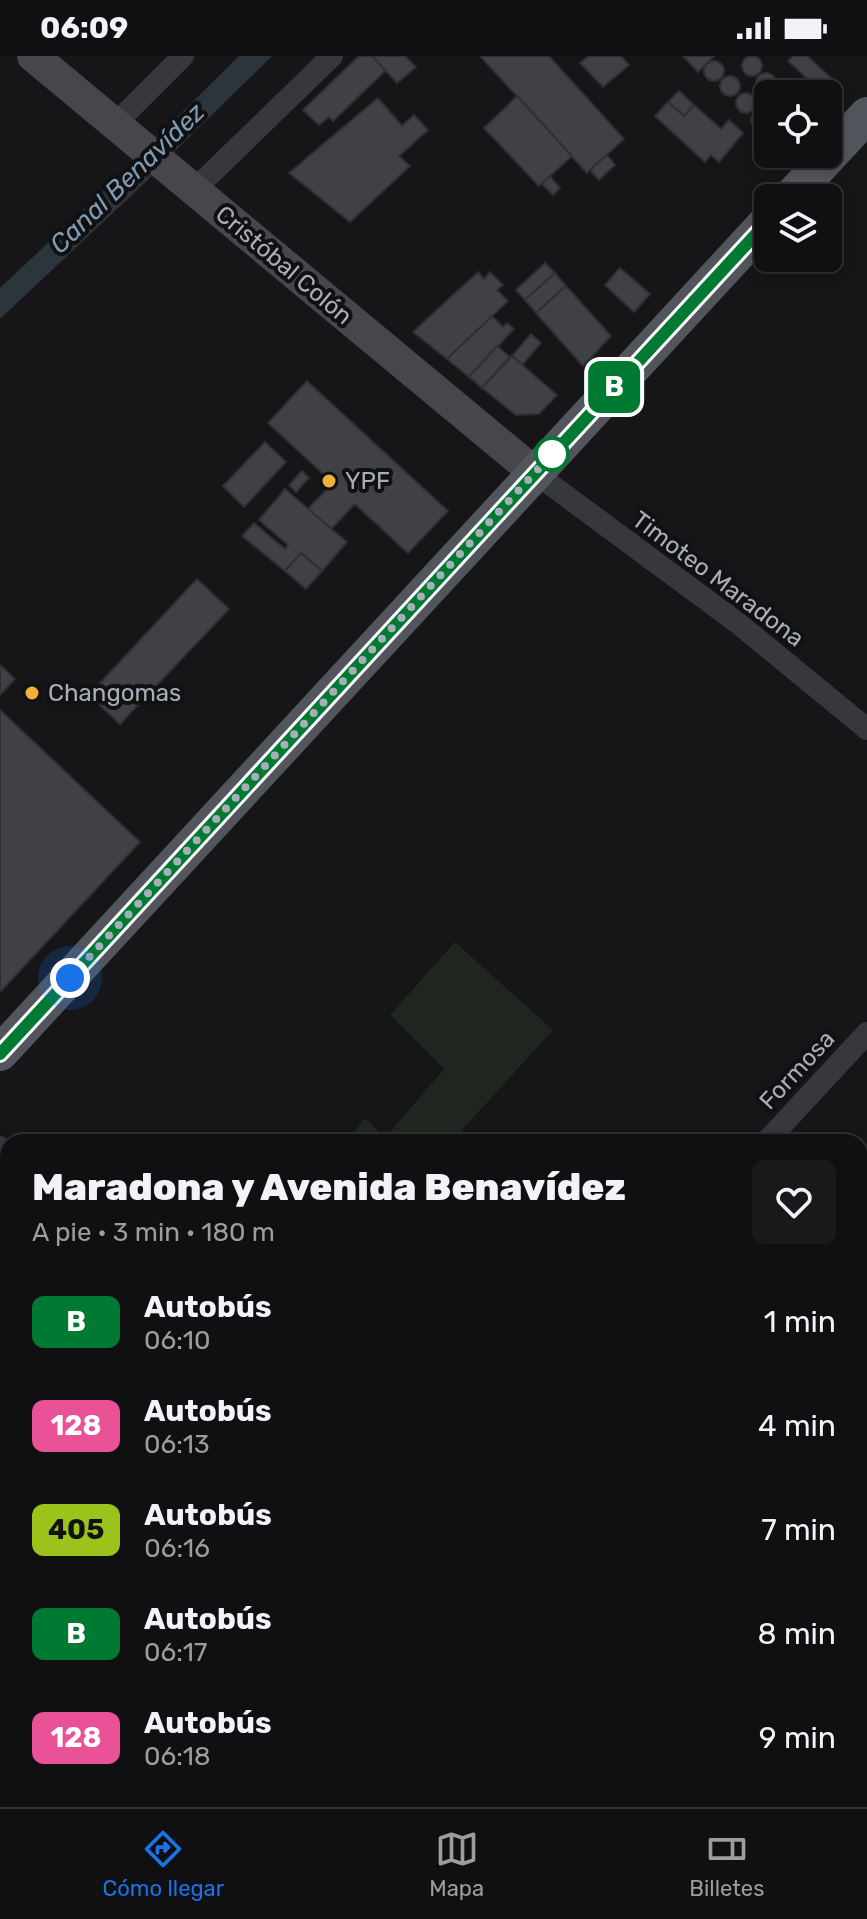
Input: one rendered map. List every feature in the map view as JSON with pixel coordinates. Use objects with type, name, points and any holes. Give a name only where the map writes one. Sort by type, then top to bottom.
[{"type":"main road","points":[[803,184],[867,115]]},
{"type":"main road","points":[[0,1053],[754,236]]},
{"type":"street","name":"Cristóbal Colón","points":[[33,56],[535,473]]},
{"type":"street","points":[[115,124],[183,56]]},
{"type":"street","points":[[194,190],[332,56]]},
{"type":"street","name":"Timoteo Maradona","points":[[535,473],[739,624],[867,729]]},
{"type":"street","name":"Formosa","points":[[783,1134],[867,1033]]},
{"type":"shaded area","points":[[455,942],[553,1030],[458,1134],[388,1134],[444,1069],[390,1015]]},
{"type":"shaded area","points":[[365,1118],[381,1134],[352,1134]]},
{"type":"water","points":[[239,56],[272,56],[173,153],[156,138]]},
{"type":"water","name":"Canal Benavídez","points":[[135,161],[152,176],[0,319],[0,288]]},
{"type":"building","points":[[359,56],[372,56],[386,70],[333,121],[329,117],[319,125],[303,110]]},
{"type":"building","points":[[372,56],[405,56],[416,67],[397,83]]},
{"type":"building","points":[[480,56],[549,56],[624,139],[587,173]]},
{"type":"building","points":[[589,56],[621,56],[629,65],[603,87],[580,63]]},
{"type":"building","points":[[683,56],[714,56],[698,72]]},
{"type":"building","points":[[752,56],[759,59],[762,66],[759,73],[752,76],[745,73],[742,66],[745,59]]},
{"type":"building","points":[[793,56],[807,56],[833,80],[809,80],[788,61]]},
{"type":"building","points":[[714,61],[721,64],[724,71],[721,78],[714,81],[707,78],[704,71],[707,64]]},
{"type":"building","points":[[766,73],[775,80],[757,80]]},
{"type":"building","points":[[730,76],[737,79],[740,86],[737,93],[730,96],[723,93],[720,86],[723,79]]},
{"type":"building","points":[[679,91],[694,105],[684,116],[668,102]]},
{"type":"building","points":[[746,93],[753,96],[753,110],[746,113],[739,110],[736,103],[739,96]]},
{"type":"building","points":[[517,96],[572,156],[539,186],[484,128]]},
{"type":"building","points":[[378,98],[402,126],[414,115],[428,130],[399,156],[410,166],[350,222],[289,173]]},
{"type":"building","points":[[668,102],[684,116],[694,105],[721,129],[729,120],[743,133],[719,162],[711,155],[705,162],[655,116]]},
{"type":"building","points":[[607,155],[615,165],[599,180],[590,170]]},
{"type":"building","points":[[550,176],[560,188],[553,195],[542,184]]},
{"type":"building","points":[[545,263],[555,273],[525,300],[516,290]]},
{"type":"building","points":[[620,268],[650,294],[634,312],[605,285]]},
{"type":"building","points":[[478,272],[484,279],[490,272],[503,285],[497,290],[508,301],[447,359],[413,332]]},
{"type":"building","points":[[555,273],[566,286],[536,313],[525,300]]},
{"type":"building","points":[[566,286],[611,336],[583,366],[536,313]]},
{"type":"building","points":[[492,316],[503,327],[507,323],[514,329],[469,377],[447,359]]},
{"type":"building","points":[[531,334],[541,343],[522,365],[512,356]]},
{"type":"building","points":[[497,346],[510,357],[482,388],[469,377]]},
{"type":"building","points":[[512,356],[557,395],[539,414],[516,415],[482,388]]},
{"type":"building","points":[[307,381],[448,511],[408,553],[355,504],[331,529],[308,509],[333,483],[268,423]]},
{"type":"building","points":[[265,442],[286,462],[244,507],[223,486]]},
{"type":"building","points":[[302,471],[309,478],[296,492],[289,485]]},
{"type":"building","points":[[285,489],[347,542],[322,571],[301,553],[285,571],[242,536],[254,523],[285,549],[288,545],[259,520]]},
{"type":"building","points":[[301,553],[322,571],[306,589],[285,571]]},
{"type":"building","points":[[197,579],[229,609],[120,724],[89,695]]},
{"type":"building","points":[[0,665],[15,679],[0,695]]},
{"type":"building","points":[[0,710],[140,842],[0,992]]},
{"type":"bus line","name":"B","points":[[0,1054],[754,236]]},
{"type":"place","name":"YPF","points":[[329,481]]},
{"type":"place","name":"Changomas","points":[[32,693]]},
{"type":"route","points":[[70,978],[552,454]]}]
